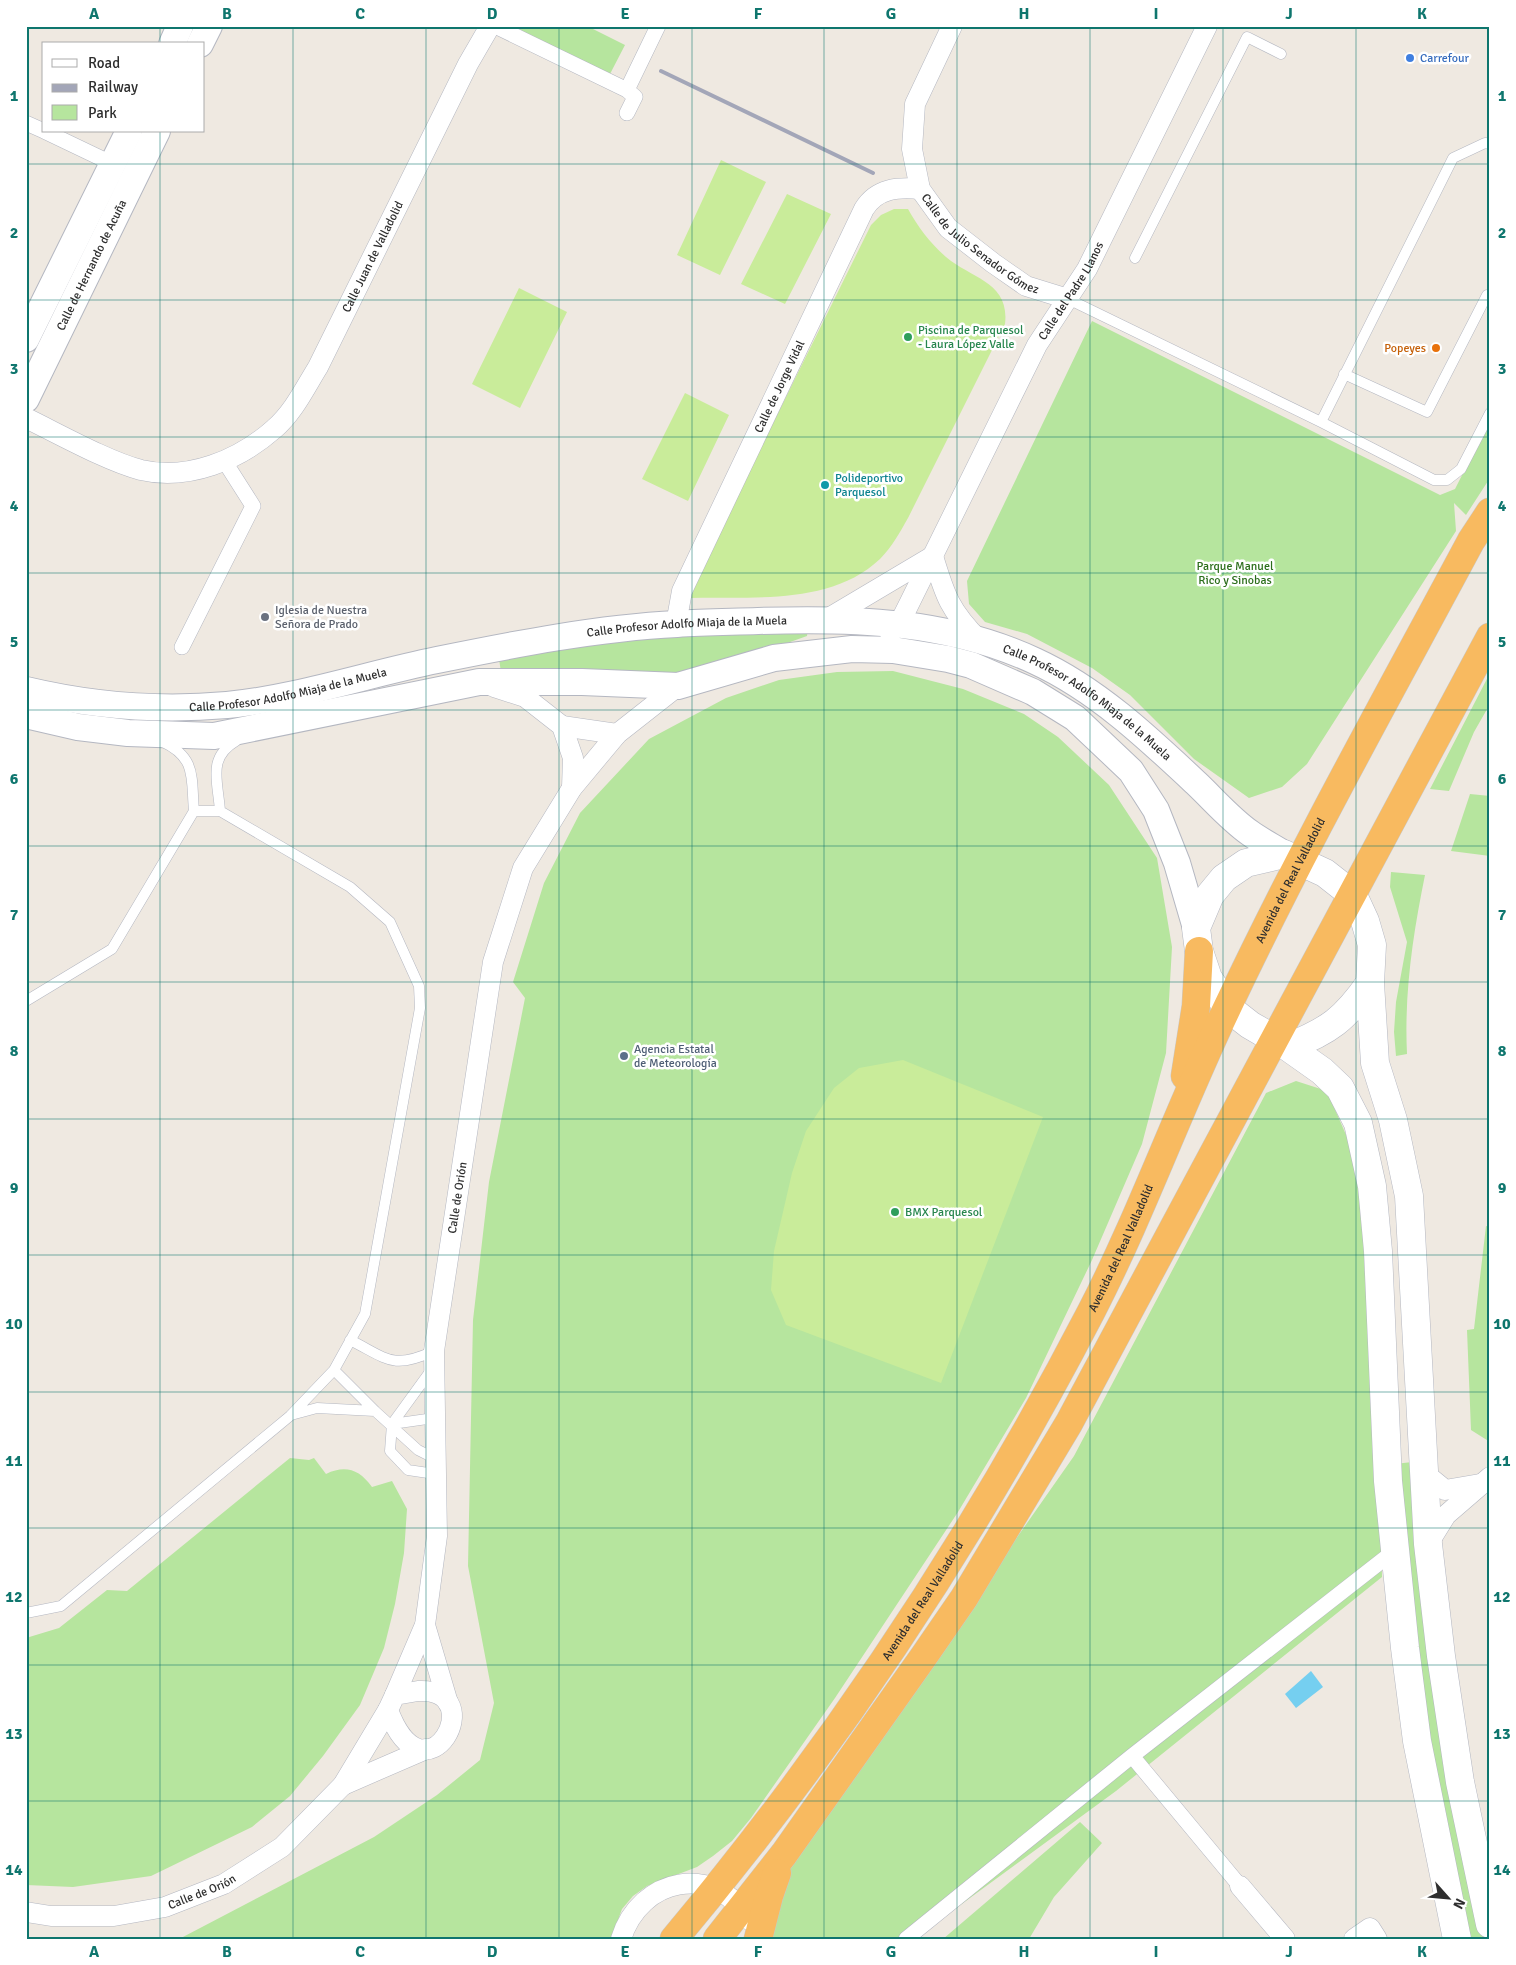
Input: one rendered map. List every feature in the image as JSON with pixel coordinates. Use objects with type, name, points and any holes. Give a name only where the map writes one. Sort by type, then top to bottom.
[{"type":"highway","name":"Avenida del Real Valladolid","points":[[674,1939],[716,1890],[867,1685],[1002,1473],[1093,1308],[1293,858],[1471,541],[1490,512]]},
{"type":"highway","points":[[717,1939],[784,1854],[964,1598],[1069,1423],[1281,1043],[1353,895],[1490,637]]},
{"type":"highway","points":[[1178,1120],[1196,1006],[1197,940]]},
{"type":"highway","points":[[757,1939],[769,1896],[784,1854]]},
{"type":"main road","points":[[1457,1939],[1417,1741],[1393,1552],[1385,1436],[1378,1251],[1372,1186],[1358,1123],[1340,1088],[1322,1071],[1281,1043],[1250,1025],[1227,1007],[1208,978],[1197,940],[1210,896],[1224,878],[1246,863],[1293,858],[1326,873],[1353,895],[1365,921],[1372,945],[1370,983],[1375,1063],[1393,1120],[1409,1196],[1428,1544],[1441,1656],[1460,1782],[1490,1924]]},
{"type":"main road","points":[[1281,1043],[1317,1036],[1334,1025],[1352,1008],[1370,983]]},
{"type":"street","points":[[173,42],[180,26]]},
{"type":"street","points":[[201,42],[208,26]]},
{"type":"street","points":[[475,26],[477,49]]},
{"type":"street","name":"Calle Juan de Valladolid","points":[[26,418],[141,470],[172,474],[224,462],[275,429],[296,404],[339,325],[490,26]]},
{"type":"street","points":[[495,26],[627,90],[635,97],[627,113]]},
{"type":"street","points":[[627,90],[658,26]]},
{"type":"street","name":"Calle de Julio Senador Gómez","points":[[952,26],[916,104],[912,149],[920,189],[948,228],[993,263],[1026,286],[1068,299]]},
{"type":"street","name":"Calle del Padre Llanos","points":[[774,658],[815,640],[886,637],[898,624],[1037,344],[1087,269],[1207,26]]},
{"type":"street","points":[[26,123],[42,130]]},
{"type":"street","points":[[46,132],[112,164]]},
{"type":"street","name":"Calle de Hernando de Acuña","points":[[26,340],[128,132]]},
{"type":"street","name":"Calle de Hernando de Acuña","points":[[26,399],[157,132]]},
{"type":"street","name":"Calle de Jorge Vidal","points":[[676,624],[682,591],[864,209],[869,201],[879,192],[901,187],[920,189]]},
{"type":"street","points":[[182,647],[253,506],[224,462]]},
{"type":"street","points":[[827,619],[933,556],[944,595],[960,621],[980,641]]},
{"type":"street","name":"Calle Profesor Adolfo Miaja de la Muela","points":[[26,690],[105,705],[151,708],[228,704],[282,696],[435,660],[620,629],[676,624],[827,619],[898,624],[947,631],[980,641],[1035,661],[1076,684],[1113,709],[1249,832],[1293,858]]},
{"type":"street","points":[[898,624],[912,642],[926,655]]},
{"type":"street","name":"Calle Profesor Adolfo Miaja de la Muela","points":[[26,715],[78,727],[144,734],[214,736],[479,682],[582,682],[678,686],[774,658],[852,649],[893,650],[926,655],[971,665],[1033,692],[1075,718],[1131,771],[1156,810],[1177,862],[1197,940]]},
{"type":"street","points":[[479,682],[525,697],[562,726],[617,734]]},
{"type":"street","name":"Calle de Orión","points":[[26,1912],[51,1916],[114,1916],[165,1907],[224,1884],[282,1847],[344,1785],[392,1702],[425,1625],[437,1536],[434,1466],[434,1358],[493,962],[523,868],[572,788],[617,734],[678,686]]},
{"type":"street","name":"Calle de Orión","points":[[562,726],[573,758],[572,788]]},
{"type":"street","points":[[1423,1472],[1445,1490],[1485,1481]]},
{"type":"street","points":[[1428,1544],[1446,1515],[1485,1481]]},
{"type":"street","points":[[906,1939],[1132,1756],[1393,1552]]},
{"type":"street","name":"Calle de Orión","points":[[344,1785],[442,1742],[450,1731],[453,1718],[425,1625]]},
{"type":"street","points":[[426,1749],[417,1748],[403,1740],[394,1725],[392,1702],[427,1691],[442,1697],[448,1703]]},
{"type":"street","points":[[1132,1756],[1285,1939]]},
{"type":"street","points":[[621,1939],[632,1912],[651,1895],[662,1889],[686,1884],[701,1885],[729,1897],[742,1909],[757,1939]]},
{"type":"street","points":[[1354,1939],[1370,1928],[1377,1939]]},
{"type":"lane","points":[[1135,258],[1247,37],[1281,54]]},
{"type":"lane","points":[[1321,422],[1453,158],[1485,143],[1490,144]]},
{"type":"lane","points":[[1344,374],[1427,412],[1487,295]]},
{"type":"lane","points":[[1068,299],[1321,422],[1434,480],[1446,480],[1461,469],[1490,412]]},
{"type":"lane","points":[[220,811],[216,761],[224,748],[262,726]]},
{"type":"lane","points":[[26,1001],[112,949],[194,811],[189,762],[178,749],[144,734]]},
{"type":"lane","points":[[26,1613],[62,1606],[290,1416],[334,1370],[365,1314],[420,1008],[420,986],[390,922],[350,887],[220,811],[194,811]]},
{"type":"lane","points":[[350,1340],[391,1361],[404,1363],[434,1358]]},
{"type":"lane","points":[[434,1358],[392,1424],[390,1451],[408,1470],[434,1466]]},
{"type":"lane","points":[[334,1370],[434,1466]]},
{"type":"lane","points":[[290,1416],[317,1408],[375,1411]]},
{"type":"lane","points":[[392,1424],[434,1418]]},
{"type":"green space","points":[[522,26],[587,26],[625,45],[610,74],[520,30]]},
{"type":"green space","points":[[721,160],[766,182],[720,275],[677,255]]},
{"type":"green space","points":[[787,194],[831,214],[785,304],[741,284]]},
{"type":"green space","points":[[894,209],[908,209],[940,252],[995,290],[1002,299],[1005,310],[1005,324],[908,518],[880,559],[860,574],[838,585],[790,595],[689,598],[688,595],[871,225],[881,215]]},
{"type":"green space","points":[[519,288],[567,312],[520,408],[472,384]]},
{"type":"green space","name":"Parque Manuel Rico y Sinobas","points":[[1092,321],[1440,495],[1455,489],[1490,420],[1490,478],[1466,515],[1454,503],[1456,531],[1307,764],[1282,787],[1249,798],[1194,759],[1130,695],[1092,668],[1027,634],[985,622],[969,604],[967,581]]},
{"type":"green space","points":[[685,393],[729,415],[688,501],[642,479]]},
{"type":"green space","points":[[808,629],[807,636],[740,660],[670,676],[501,672],[499,659],[598,641]]},
{"type":"green space","points":[[893,671],[963,689],[1024,714],[1058,737],[1109,785],[1157,858],[1172,947],[1166,1053],[1142,1144],[1092,1260],[1026,1398],[958,1512],[835,1698],[751,1818],[732,1841],[697,1867],[647,1886],[633,1896],[622,1909],[611,1939],[172,1939],[181,1938],[374,1837],[437,1795],[480,1760],[494,1703],[468,1566],[473,1320],[489,1182],[525,998],[513,982],[544,883],[580,813],[649,739],[726,698],[779,680],[837,672]]},
{"type":"green space","points":[[1490,673],[1490,704],[1474,732],[1449,791],[1430,789]]},
{"type":"green space","points":[[1470,794],[1490,796],[1490,856],[1451,851]]},
{"type":"green space","points":[[1391,872],[1425,875],[1410,964],[1406,1031],[1407,1054],[1396,1056],[1394,1032],[1396,1002],[1407,942],[1390,887]]},
{"type":"green space","name":"BMX Parquesol","points":[[903,1060],[1043,1117],[941,1383],[786,1325],[771,1290],[774,1251],[792,1173],[806,1131],[834,1088],[859,1068]]},
{"type":"green space","points":[[1296,1081],[1327,1091],[1373,1197],[1382,1577],[1116,1791],[914,1939],[770,1939],[789,1863],[1074,1456],[1266,1093]]},
{"type":"green space","points":[[1486,1226],[1490,1227],[1490,1442],[1471,1430],[1467,1330],[1474,1329]]},
{"type":"green space","points":[[290,1458],[309,1460],[314,1458],[326,1474],[345,1469],[351,1470],[362,1476],[372,1487],[392,1481],[407,1509],[404,1553],[395,1604],[384,1648],[360,1705],[323,1756],[290,1796],[252,1827],[151,1876],[73,1887],[26,1885],[26,1638],[59,1628],[107,1590],[127,1591]]},
{"type":"green space","points":[[1412,1462],[1466,1858],[1484,1939],[1467,1939],[1421,1700],[1395,1464]]},
{"type":"green space","points":[[1080,1822],[1102,1843],[1054,1897],[1029,1939],[943,1939]]},
{"type":"water","points":[[1311,1671],[1323,1687],[1296,1708],[1285,1694]]},
{"type":"railway","points":[[661,71],[873,173]]},
{"type":"place","name":"Carrefour","points":[[1410,58]]},
{"type":"place","name":"Piscina de Parquesol - Laura López Valle","points":[[908,337]]},
{"type":"place","name":"Popeyes","points":[[1436,348]]},
{"type":"place","name":"Polideportivo Parquesol","points":[[825,485]]},
{"type":"place","name":"Iglesia de Nuestra Señora de Prado","points":[[265,617]]},
{"type":"place","name":"Agencia Estatal de Meteorología","points":[[624,1056]]},
{"type":"place","name":"BMX Parquesol","points":[[895,1212]]}]
